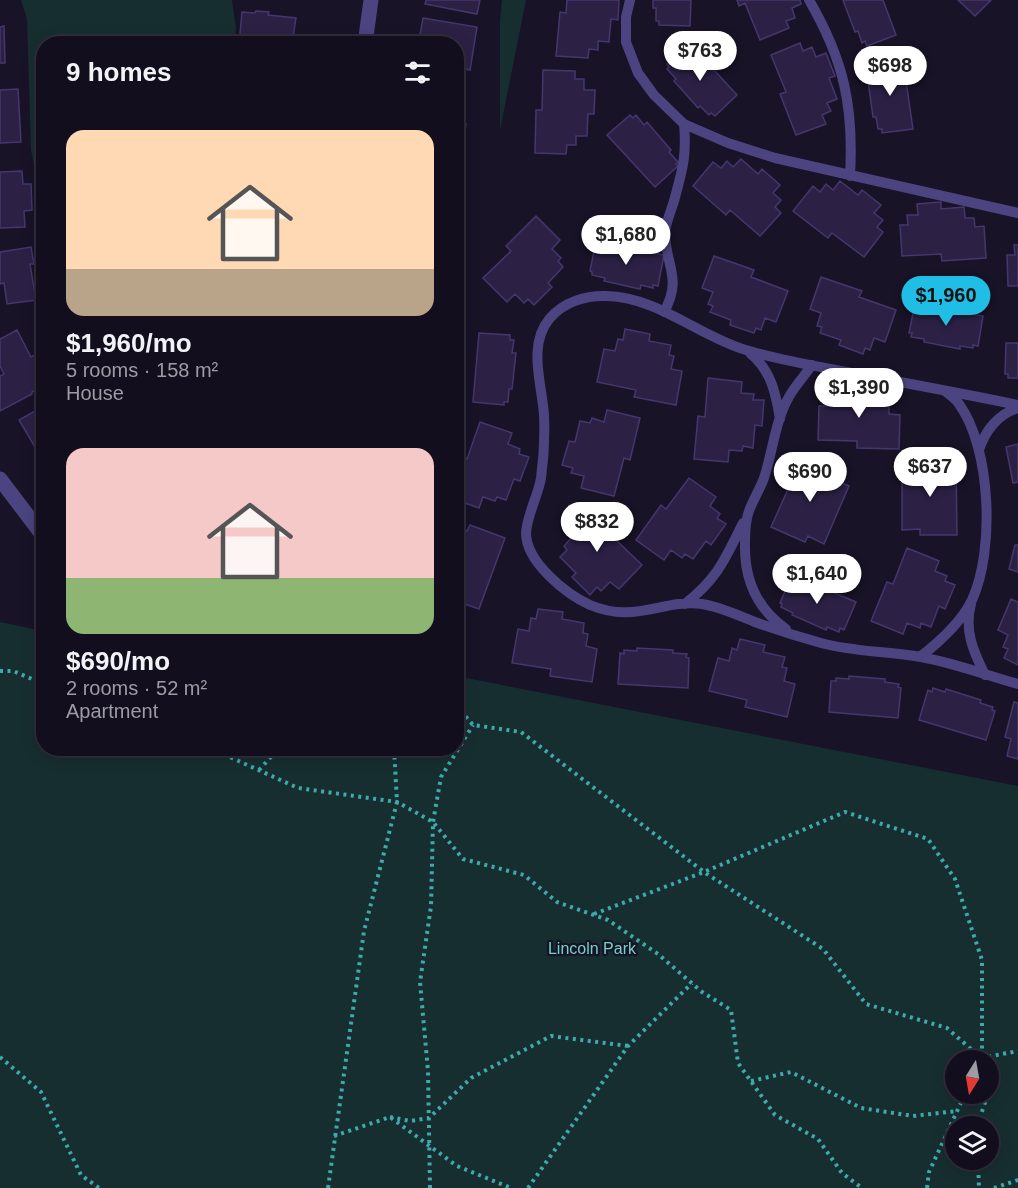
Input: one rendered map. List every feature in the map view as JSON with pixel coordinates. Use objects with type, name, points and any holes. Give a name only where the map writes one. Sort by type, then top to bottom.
[{"type":"street","points":[[366,36],[371,0]]},
{"type":"street","points":[[0,479],[36,526]]},
{"type":"lane","points":[[630,0],[626,17],[626,42],[638,74],[654,95],[684,124],[747,149],[850,176],[1018,213]]},
{"type":"lane","points":[[809,0],[823,24],[838,59],[848,99],[853,139],[850,176]]},
{"type":"lane","points":[[664,312],[673,298],[674,285],[665,231],[684,164],[686,149],[684,124]]},
{"type":"lane","points":[[1018,407],[747,351],[709,336],[664,312],[632,299],[607,296],[586,297],[565,305],[550,318],[541,332],[537,350],[544,415],[545,452],[540,486],[526,531],[528,548],[536,562],[561,586],[589,604],[615,612],[638,613],[685,604],[727,609],[796,637],[828,645],[920,657],[1018,684]]},
{"type":"lane","points":[[747,351],[759,360],[765,369],[776,394],[780,419]]},
{"type":"lane","points":[[685,604],[704,590],[718,571],[764,479],[780,419],[790,396],[812,365]]},
{"type":"lane","points":[[944,390],[958,402],[969,421],[979,450],[987,509],[985,556],[968,616],[968,628],[973,651],[985,675]]},
{"type":"lane","points":[[979,450],[984,435],[998,419],[1018,407]]},
{"type":"lane","points":[[748,512],[744,560],[749,583],[759,603],[773,620],[796,637]]},
{"type":"lane","points":[[920,657],[946,635],[972,600]]},
{"type":"path","points":[[0,671],[13,671],[36,681]]},
{"type":"path","points":[[464,714],[473,725],[521,732],[704,872],[823,949],[866,1004],[947,1028],[970,1050]]},
{"type":"path","points":[[464,740],[473,725]]},
{"type":"path","points":[[228,756],[298,788],[397,802],[433,822],[463,859],[524,875],[556,902],[608,920],[658,954],[702,992],[731,1010],[738,1063],[775,1115],[818,1139],[842,1173],[862,1188]]},
{"type":"path","points":[[259,770],[272,756]]},
{"type":"path","points":[[328,1188],[364,931],[397,802],[394,756]]},
{"type":"path","points":[[430,1188],[428,1071],[420,982],[432,906],[433,822],[441,777],[454,756]]},
{"type":"path","points":[[592,915],[704,872],[845,812],[928,839],[956,879],[982,960],[981,1050]]},
{"type":"path","points":[[528,1188],[628,1046],[692,983]]},
{"type":"path","points":[[334,1136],[390,1117],[410,1121],[429,1118],[471,1078],[550,1036],[628,1046]]},
{"type":"path","points":[[999,1056],[1018,1051]]},
{"type":"path","points":[[0,1057],[41,1092],[81,1175],[99,1188]]},
{"type":"path","points":[[751,1081],[791,1072],[861,1108],[913,1116],[957,1111]]},
{"type":"path","points":[[927,1188],[929,1172],[960,1104]]},
{"type":"path","points":[[390,1117],[457,1166],[511,1188]]},
{"type":"path","points":[[978,1170],[979,1188]]},
{"type":"path","points":[[994,1188],[1018,1180]]},
{"type":"green space","points":[[21,0],[232,0],[236,28],[235,36],[36,36],[36,175],[31,150],[27,19]]},
{"type":"green space","points":[[502,0],[526,0],[500,130],[500,21]]},
{"type":"green space","name":"Lincoln Park","points":[[0,622],[36,630],[36,756],[464,756],[464,678],[1018,786],[1018,1188],[0,1188]]},
{"type":"building","points":[[426,0],[480,0],[477,14],[425,4]]},
{"type":"building","points":[[567,0],[619,0],[618,20],[611,19],[609,42],[598,41],[598,50],[589,49],[588,58],[556,56],[560,12],[566,13]]},
{"type":"building","points":[[653,0],[691,0],[690,26],[659,25],[659,21],[656,21],[656,8],[653,8]]},
{"type":"building","points":[[737,0],[800,0],[801,4],[792,8],[795,18],[786,21],[789,28],[760,40],[745,3],[739,6]]},
{"type":"building","points":[[843,0],[883,0],[896,35],[867,46],[865,41],[862,43],[858,31],[855,32]]},
{"type":"building","points":[[958,0],[991,0],[975,16]]},
{"type":"building","points":[[256,11],[269,12],[268,15],[296,18],[293,36],[240,36],[242,12],[255,13]]},
{"type":"building","points":[[423,18],[477,27],[470,70],[465,69],[464,75],[464,36],[420,36]]},
{"type":"building","points":[[4,26],[5,63],[0,63],[0,27]]},
{"type":"building","points":[[800,43],[803,51],[812,47],[816,57],[826,53],[835,76],[829,78],[837,99],[827,103],[831,111],[822,115],[826,124],[796,135],[780,94],[786,92],[771,55]]},
{"type":"building","points":[[690,44],[737,95],[715,116],[711,113],[709,115],[700,106],[698,108],[674,81],[676,79],[667,69],[669,67],[667,64]]},
{"type":"building","points":[[903,60],[913,129],[882,133],[882,129],[878,129],[876,117],[873,117],[868,81],[871,81],[869,67],[873,67],[872,64]]},
{"type":"building","points":[[543,70],[575,71],[575,79],[584,79],[584,90],[595,90],[594,114],[588,114],[587,136],[576,136],[576,145],[567,145],[566,154],[535,153],[536,110],[542,110]]},
{"type":"building","points":[[18,89],[21,142],[0,143],[0,90]]},
{"type":"building","points":[[630,115],[633,118],[636,115],[644,125],[647,122],[671,150],[669,152],[678,162],[676,164],[678,166],[655,187],[607,135]]},
{"type":"building","points":[[741,159],[758,174],[762,169],[780,185],[773,193],[781,200],[775,207],[781,213],[760,236],[730,210],[726,215],[693,186],[713,162],[721,168],[727,161],[733,167]]},
{"type":"building","points":[[22,171],[23,184],[31,184],[32,210],[24,211],[25,227],[0,228],[0,172]]},
{"type":"building","points":[[840,181],[858,195],[862,190],[881,205],[874,213],[883,220],[877,227],[883,232],[864,257],[832,233],[828,238],[793,211],[813,186],[820,192],[826,184],[833,190]]},
{"type":"building","points":[[941,202],[941,209],[964,207],[965,218],[974,218],[975,227],[984,226],[986,258],[942,261],[941,254],[902,256],[900,225],[908,225],[907,215],[918,215],[917,204]]},
{"type":"building","points":[[536,216],[560,240],[552,249],[561,258],[558,261],[563,267],[548,283],[552,287],[534,305],[528,299],[524,303],[515,294],[507,302],[483,278],[511,251],[506,246]]},
{"type":"building","points":[[596,241],[664,255],[658,286],[653,285],[653,288],[641,285],[640,289],[604,281],[605,278],[592,275],[590,271]]},
{"type":"building","points":[[1014,245],[1018,245],[1018,286],[1008,286],[1007,255],[1015,255]]},
{"type":"building","points":[[31,247],[34,264],[30,264],[36,300],[7,304],[4,283],[0,284],[0,252]]},
{"type":"building","points":[[714,256],[754,270],[751,277],[788,291],[776,322],[765,318],[761,330],[756,328],[754,333],[730,325],[731,320],[710,312],[713,306],[708,304],[713,292],[702,288]]},
{"type":"building","points":[[821,277],[862,291],[859,297],[896,310],[885,342],[874,338],[870,350],[865,348],[863,354],[839,345],[841,340],[820,333],[822,327],[817,326],[821,313],[810,309]]},
{"type":"building","points":[[915,303],[983,316],[978,346],[973,345],[973,348],[960,346],[960,349],[911,337],[912,333],[909,333]]},
{"type":"building","points":[[625,329],[650,334],[649,341],[671,345],[669,355],[674,356],[671,369],[682,371],[676,405],[634,397],[636,390],[597,382],[604,349],[615,351],[618,339],[623,340]]},
{"type":"building","points":[[17,330],[31,357],[36,354],[36,390],[0,411],[0,376],[4,374],[0,366],[0,339]]},
{"type":"building","points":[[479,333],[510,335],[510,340],[514,340],[512,353],[516,353],[512,389],[509,389],[508,402],[504,402],[504,405],[473,402]]},
{"type":"building","points":[[1006,343],[1018,343],[1018,378],[1008,378],[1008,374],[1005,374]]},
{"type":"building","points":[[708,378],[742,382],[741,393],[754,394],[753,400],[764,400],[762,426],[755,425],[753,448],[743,446],[742,451],[729,450],[728,462],[694,459],[698,416],[705,417]]},
{"type":"building","points":[[837,383],[862,384],[862,390],[884,391],[884,401],[889,401],[889,414],[900,415],[899,449],[857,448],[857,441],[818,440],[819,406],[831,406],[831,393],[836,394]]},
{"type":"building","points":[[36,410],[36,449],[19,420]]},
{"type":"building","points":[[607,410],[640,418],[630,460],[624,458],[614,496],[581,488],[584,476],[571,473],[573,468],[562,465],[569,441],[575,442],[580,421],[590,423],[592,418],[604,422]]},
{"type":"building","points":[[480,422],[512,433],[508,444],[520,449],[519,454],[529,457],[520,481],[514,479],[506,500],[497,497],[495,501],[483,497],[479,508],[464,503],[464,458],[467,459]]},
{"type":"building","points":[[1018,444],[1018,482],[1013,483],[1006,447]]},
{"type":"building","points":[[802,458],[836,474],[833,479],[849,486],[824,544],[808,536],[805,542],[771,527]]},
{"type":"building","points":[[919,460],[956,460],[957,535],[920,535],[920,529],[902,530],[902,466],[919,466]]},
{"type":"building","points":[[689,478],[716,497],[710,506],[720,514],[717,518],[726,524],[711,545],[706,541],[693,559],[685,554],[682,558],[671,550],[664,560],[636,540],[661,505],[666,509]]},
{"type":"building","points":[[588,504],[619,534],[614,538],[642,565],[619,589],[610,582],[601,591],[597,587],[590,595],[572,577],[576,573],[560,557],[567,550],[564,546],[573,536],[564,529]]},
{"type":"building","points":[[470,525],[505,538],[479,609],[464,604],[464,530],[467,531]]},
{"type":"building","points":[[1015,545],[1018,545],[1018,572],[1009,569]]},
{"type":"building","points":[[907,548],[939,561],[935,571],[947,576],[945,581],[955,585],[945,609],[939,606],[931,627],[921,623],[920,628],[907,623],[903,634],[871,621],[887,582],[893,584]]},
{"type":"building","points":[[792,575],[856,602],[844,630],[840,628],[839,632],[827,627],[826,630],[792,615],[793,613],[781,607],[780,603]]},
{"type":"building","points":[[1011,599],[1018,602],[1018,665],[1004,658],[1008,649],[1003,647],[1008,635],[998,630]]},
{"type":"building","points":[[538,609],[563,612],[562,619],[584,623],[583,633],[588,634],[586,646],[597,649],[592,682],[550,676],[551,669],[512,663],[518,629],[529,631],[531,618],[536,619]]},
{"type":"building","points":[[740,639],[765,645],[763,652],[785,657],[782,667],[787,668],[784,681],[795,684],[787,717],[745,707],[747,700],[709,691],[718,658],[729,661],[732,648],[737,650]]},
{"type":"building","points":[[637,648],[673,650],[673,653],[687,654],[686,657],[689,658],[688,688],[618,684],[620,653],[624,654],[624,650],[637,651]]},
{"type":"building","points":[[849,676],[885,679],[885,682],[899,684],[898,687],[901,688],[898,718],[829,712],[831,681],[836,681],[836,678],[849,679]]},
{"type":"building","points":[[933,688],[945,692],[946,689],[981,700],[980,703],[993,707],[992,710],[995,711],[986,740],[919,720],[928,690],[932,692]]},
{"type":"building","points":[[1014,702],[1018,703],[1018,759],[1007,756],[1011,739],[1005,737]]}]
